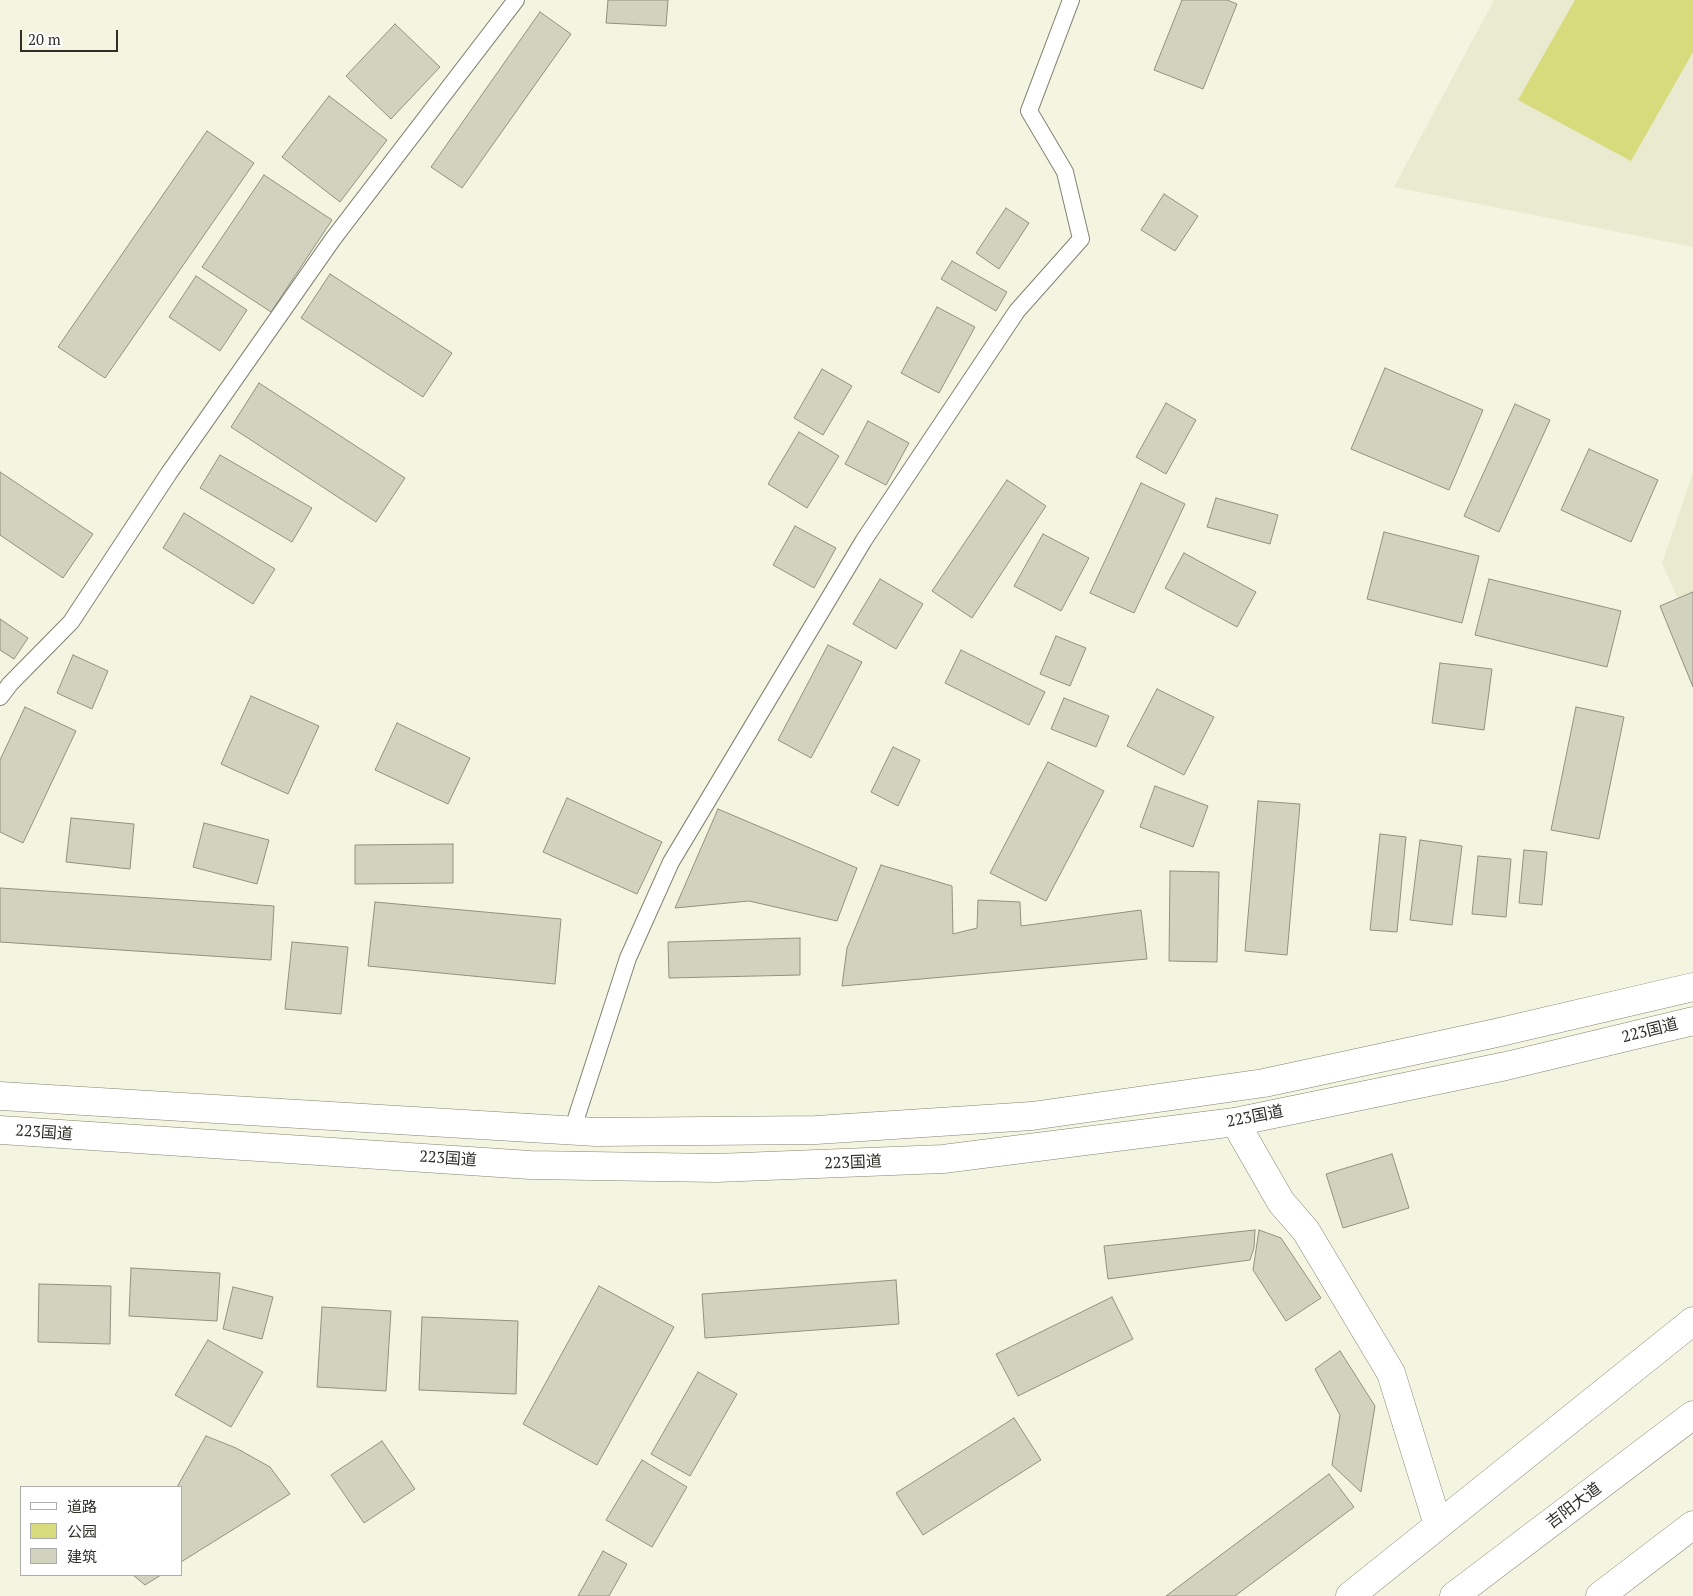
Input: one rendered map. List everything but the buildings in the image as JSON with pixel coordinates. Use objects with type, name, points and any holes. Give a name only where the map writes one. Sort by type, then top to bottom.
[{"type":"main road","name":"223国道","points":[[0,1096],[572,1131],[816,1130],[1032,1116],[1264,1083],[1496,1033],[1693,987]]},
{"type":"main road","name":"223国道","points":[[0,1130],[530,1165],[716,1168],[943,1159],[1236,1122],[1506,1066],[1693,1021]]},
{"type":"main road","points":[[1236,1122],[1281,1202],[1306,1231],[1391,1372],[1438,1525]]},
{"type":"main road","points":[[1350,1596],[1693,1321]]},
{"type":"main road","name":"吉阳大道","points":[[1454,1596],[1693,1415]]},
{"type":"main road","points":[[1600,1596],[1693,1525]]},
{"type":"lane","points":[[0,697],[10,684],[71,622],[169,473],[332,239],[516,0]]},
{"type":"lane","points":[[572,1131],[628,958],[671,862],[864,540],[1017,311],[1081,239],[1065,172],[1028,111],[1071,0]]},
{"type":"shaded area","points":[[1494,0],[1693,0],[1693,247],[1394,187]]},
{"type":"shaded area","points":[[1693,473],[1693,633],[1662,563]]},
{"type":"green space","points":[[1575,0],[1693,0],[1693,52],[1631,161],[1518,100]]}]
